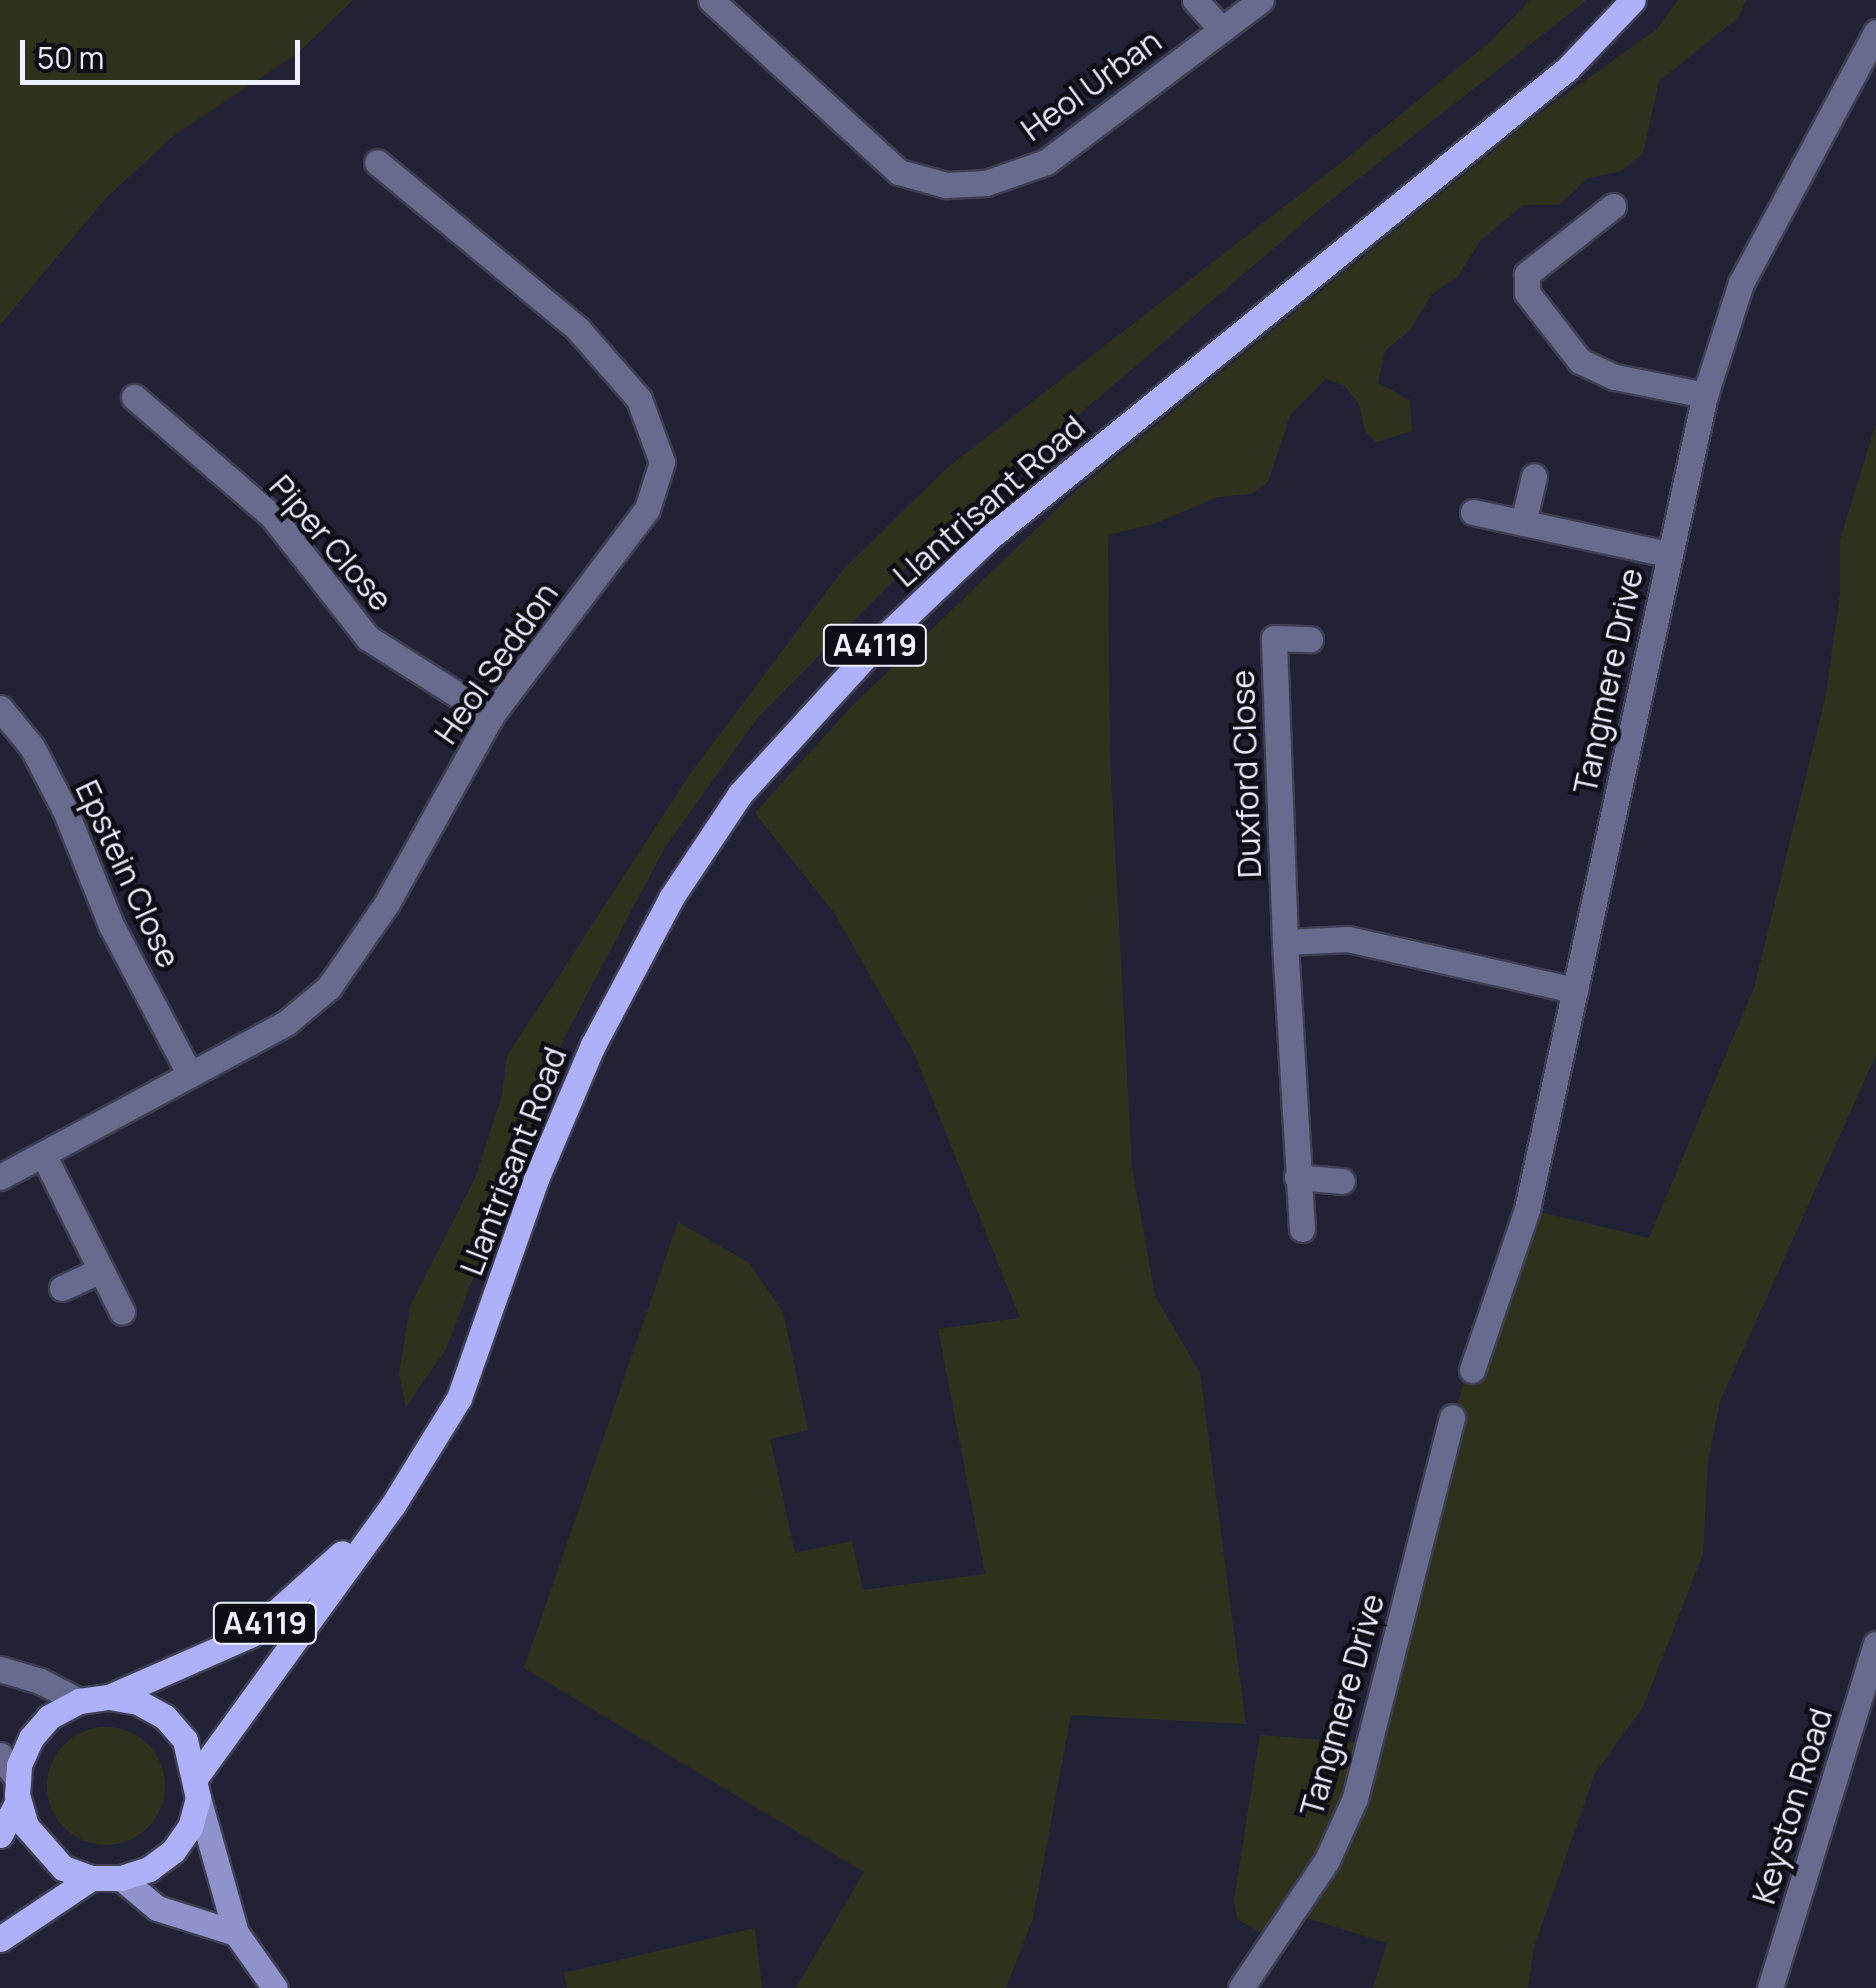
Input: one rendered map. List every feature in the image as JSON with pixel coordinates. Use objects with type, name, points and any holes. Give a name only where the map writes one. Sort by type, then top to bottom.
[{"type":"main road","name":"Llantrisant Road","points":[[17,1792],[41,1848],[63,1868],[91,1878],[120,1878],[149,1869],[173,1851],[190,1826],[197,1788],[393,1505],[459,1398],[536,1179],[593,1045],[671,898],[740,794],[877,644],[991,536],[1568,69],[1633,0]]},
{"type":"main road","name":"Llantrisant Road","points":[[0,1836],[31,1738],[48,1716],[79,1701],[109,1697],[250,1636],[393,1505]]},
{"type":"main road","name":"Llantrisant Road","points":[[109,1697],[138,1702],[165,1717],[185,1740],[197,1788]]},
{"type":"main road","points":[[0,1939],[91,1878]]},
{"type":"street","name":"Heol Urban","points":[[711,0],[899,172],[946,185],[986,183],[1046,162],[1261,0]]},
{"type":"street","points":[[1195,0],[1222,30]]},
{"type":"street","name":"Tangmere Drive","points":[[1472,1370],[1520,1235],[1705,395],[1740,283],[1876,32]]},
{"type":"street","name":"Heol Seddon","points":[[0,1177],[286,1023],[329,987],[387,903],[491,716],[648,509],[662,462],[639,400],[578,329],[377,162]]},
{"type":"street","points":[[1613,206],[1528,274],[1527,293],[1580,362],[1615,377],[1705,395]]},
{"type":"street","name":"Piper Close","points":[[134,396],[274,517],[368,638],[491,716]]},
{"type":"street","points":[[1523,522],[1534,476]]},
{"type":"street","points":[[1473,512],[1668,554]]},
{"type":"street","name":"Duxford Close","points":[[1302,1228],[1284,942],[1274,638],[1310,639]]},
{"type":"street","name":"Epstein Close","points":[[0,708],[32,747],[65,810],[111,926],[189,1073]]},
{"type":"street","points":[[1284,942],[1348,939],[1575,990]]},
{"type":"street","points":[[44,1156],[122,1312]]},
{"type":"street","points":[[1297,1177],[1342,1181]]},
{"type":"street","points":[[62,1288],[101,1270]]},
{"type":"street","name":"Tangmere Drive","points":[[1240,1988],[1327,1860],[1355,1798],[1452,1416]]},
{"type":"street","name":"Keyston Road","points":[[1770,1988],[1876,1644]]},
{"type":"street","points":[[0,1669],[40,1681],[79,1701]]},
{"type":"street","points":[[0,1756],[17,1792]]},
{"type":"street","points":[[197,1788],[236,1933],[275,1988]]},
{"type":"street","points":[[120,1878],[157,1908],[236,1933]]},
{"type":"green space","points":[[0,0],[353,0],[298,53],[172,137],[106,198],[0,325]]},
{"type":"green space","points":[[1530,0],[1587,0],[1322,207],[947,527],[758,717],[665,847],[565,1036],[446,1349],[406,1407],[399,1374],[410,1306],[476,1176],[502,1095],[507,1056],[690,774],[842,571],[947,468],[1342,162],[1491,41]]},
{"type":"green space","points":[[1678,0],[1746,0],[1738,18],[1659,81],[1643,154],[1621,171],[1588,178],[1559,205],[1523,205],[1480,241],[1458,276],[1432,294],[1410,330],[1385,351],[1378,383],[1410,400],[1412,431],[1376,442],[1365,431],[1359,404],[1345,386],[1326,379],[1290,415],[1268,482],[1251,494],[1218,497],[1154,524],[1108,535],[1110,757],[1132,1167],[1155,1296],[1200,1373],[1246,1724],[1071,1715],[1033,1918],[1006,1988],[796,1988],[864,1872],[524,1668],[678,1222],[748,1262],[783,1312],[808,1430],[770,1439],[795,1553],[852,1541],[863,1590],[985,1574],[938,1329],[1020,1318],[915,1055],[835,914],[755,813],[850,708],[1079,488],[1536,116],[1657,29]]},
{"type":"green space","points":[[1876,423],[1876,1055],[1720,1401],[1708,1462],[1703,1554],[1643,1707],[1595,1773],[1534,1947],[1528,1988],[1373,1988],[1387,1943],[1294,1914],[1274,1941],[1237,1919],[1234,1900],[1260,1735],[1371,1744],[1452,1417],[1527,1209],[1649,1238],[1754,988],[1826,694],[1840,595],[1840,540]]},
{"type":"green space","points":[[106,1727],[139,1737],[155,1753],[165,1786],[155,1819],[139,1835],[106,1845],[73,1835],[57,1819],[47,1786],[57,1753],[73,1737]]},
{"type":"green space","points":[[755,1928],[762,1988],[567,1988],[564,1973]]}]
